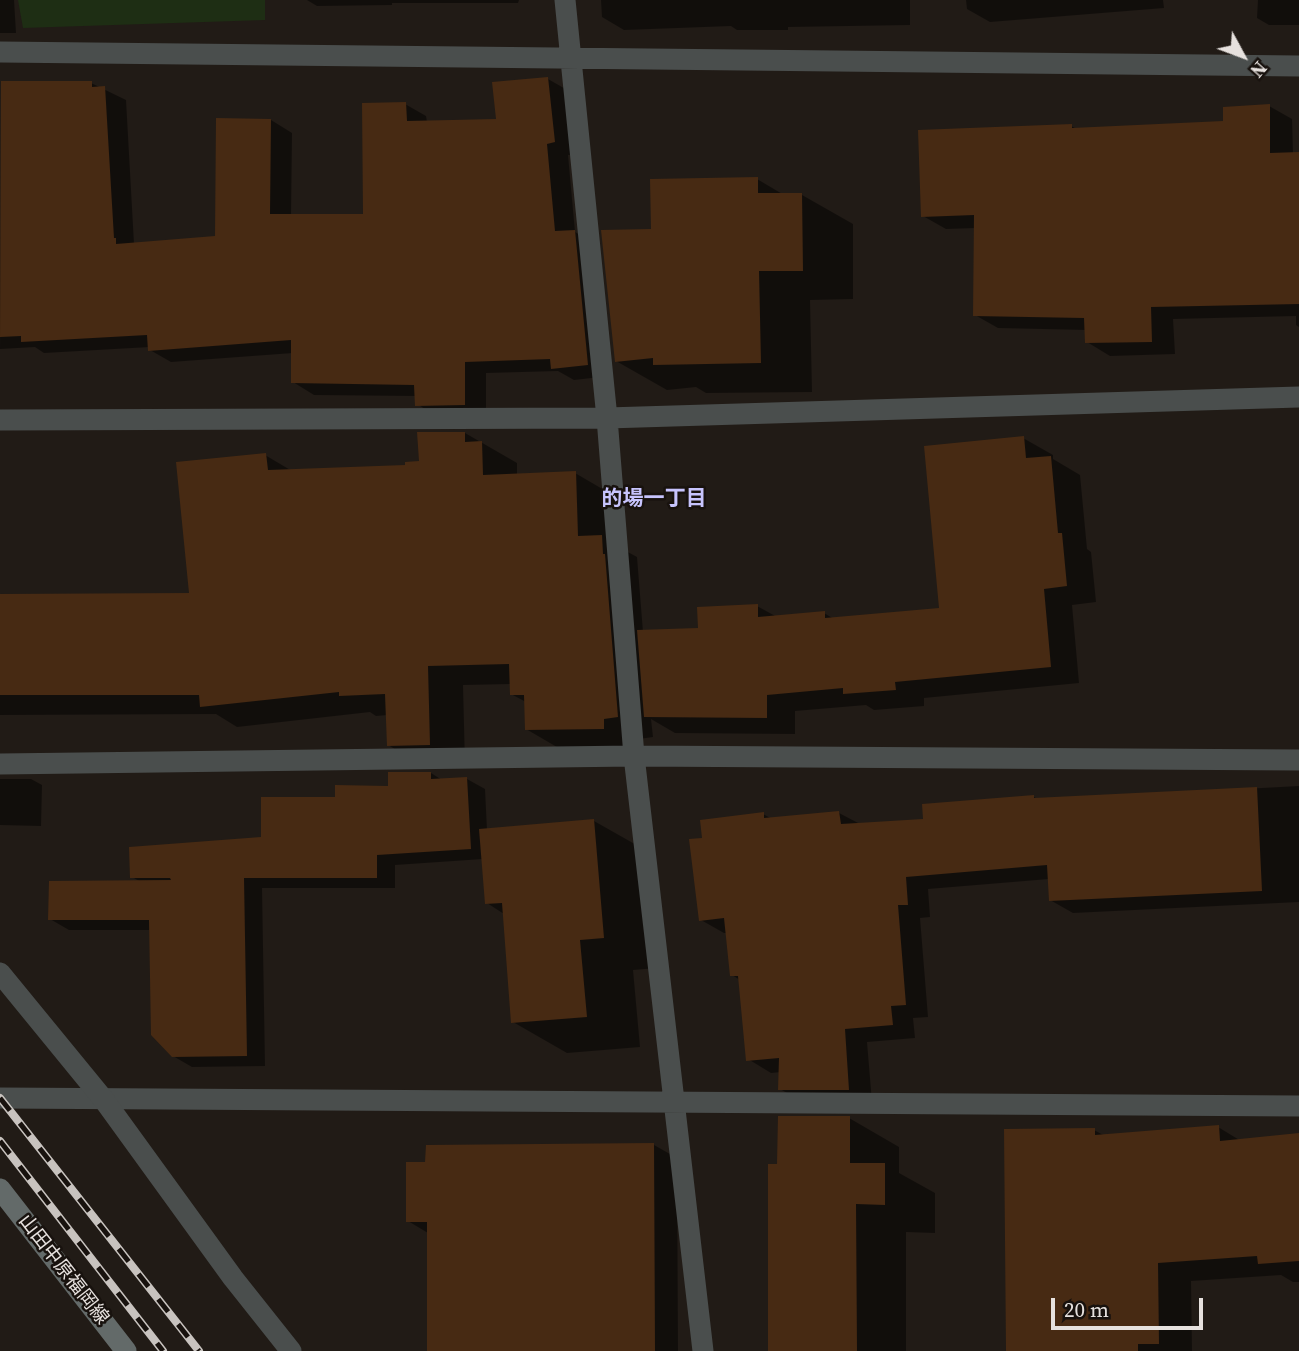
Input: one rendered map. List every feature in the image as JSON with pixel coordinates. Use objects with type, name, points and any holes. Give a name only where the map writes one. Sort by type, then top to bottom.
[{"type":"main road","name":"山田中原福岡線","points":[[0,1189],[126,1351]]},
{"type":"street","points":[[565,0],[607,418],[634,756],[703,1351]]},
{"type":"street","points":[[0,52],[1299,66]]},
{"type":"street","points":[[0,420],[607,418],[1299,397]]},
{"type":"street","points":[[0,764],[634,756],[1299,760]]},
{"type":"street","points":[[0,973],[104,1100],[225,1266],[291,1351]]},
{"type":"street","points":[[0,1098],[1299,1107]]},
{"type":"green space","points":[[18,0],[265,0],[265,20],[23,28]]},
{"type":"building","points":[[548,77],[555,142],[547,144],[555,231],[575,230],[588,365],[551,369],[550,359],[465,362],[465,405],[415,406],[414,385],[291,383],[291,340],[148,351],[147,335],[21,342],[21,336],[0,337],[1,81],[92,81],[92,87],[105,86],[116,244],[215,236],[216,118],[271,119],[270,214],[363,214],[362,103],[406,102],[407,121],[496,119],[492,82]]},
{"type":"building","points":[[1270,104],[1270,153],[1299,152],[1299,304],[1151,307],[1152,342],[1085,343],[1084,318],[973,316],[974,215],[921,217],[918,130],[1072,124],[1072,128],[1223,121],[1223,107]]},
{"type":"building","points":[[758,177],[758,193],[802,193],[803,271],[759,271],[761,363],[653,365],[653,358],[615,362],[601,230],[651,229],[650,179]]},
{"type":"building","points":[[417,432],[465,432],[465,442],[482,441],[483,475],[576,471],[578,536],[602,535],[605,554],[618,717],[604,719],[604,729],[525,730],[524,695],[510,695],[509,664],[428,666],[430,745],[387,746],[385,694],[339,696],[339,692],[200,707],[199,695],[0,695],[0,594],[189,593],[176,462],[266,453],[268,470],[405,465],[405,462],[419,461]]},
{"type":"building","points":[[1024,436],[1026,458],[1051,456],[1058,533],[1062,533],[1067,586],[1044,589],[1051,667],[895,682],[896,690],[843,694],[843,688],[767,695],[767,718],[644,717],[637,630],[698,628],[697,607],[758,604],[758,617],[825,611],[825,618],[939,608],[924,446]]},
{"type":"building","points":[[388,772],[431,772],[431,779],[467,777],[471,849],[377,855],[377,878],[244,878],[247,1056],[172,1057],[151,1035],[149,920],[48,920],[49,881],[171,880],[130,878],[129,847],[261,837],[261,797],[335,797],[335,785],[388,786]]},
{"type":"building","points":[[1257,787],[1262,891],[1049,901],[1047,865],[906,877],[908,905],[898,905],[906,1005],[891,1006],[893,1025],[845,1029],[849,1090],[778,1090],[779,1058],[746,1061],[738,976],[730,976],[724,918],[699,921],[689,839],[702,838],[700,820],[764,812],[764,818],[839,811],[841,824],[923,819],[922,804],[1034,795],[1034,798]]},
{"type":"building","points":[[594,819],[604,938],[580,940],[587,1017],[511,1023],[502,903],[485,904],[479,829]]},
{"type":"building","points":[[778,1116],[850,1116],[850,1163],[885,1163],[885,1205],[856,1204],[857,1351],[768,1351],[768,1164],[777,1164]]},
{"type":"building","points":[[1219,1125],[1220,1141],[1299,1133],[1299,1261],[1258,1264],[1257,1256],[1158,1263],[1159,1344],[1138,1344],[1138,1351],[1006,1351],[1004,1129],[1095,1128],[1095,1135]]},
{"type":"building","points":[[654,1143],[655,1351],[427,1351],[427,1222],[406,1222],[406,1162],[425,1162],[426,1145]]},
{"type":"railway","points":[[0,1098],[199,1351]]},
{"type":"railway","points":[[0,1141],[163,1351]]},
{"type":"district","name":"的場一丁目","points":[[654,500]]}]
